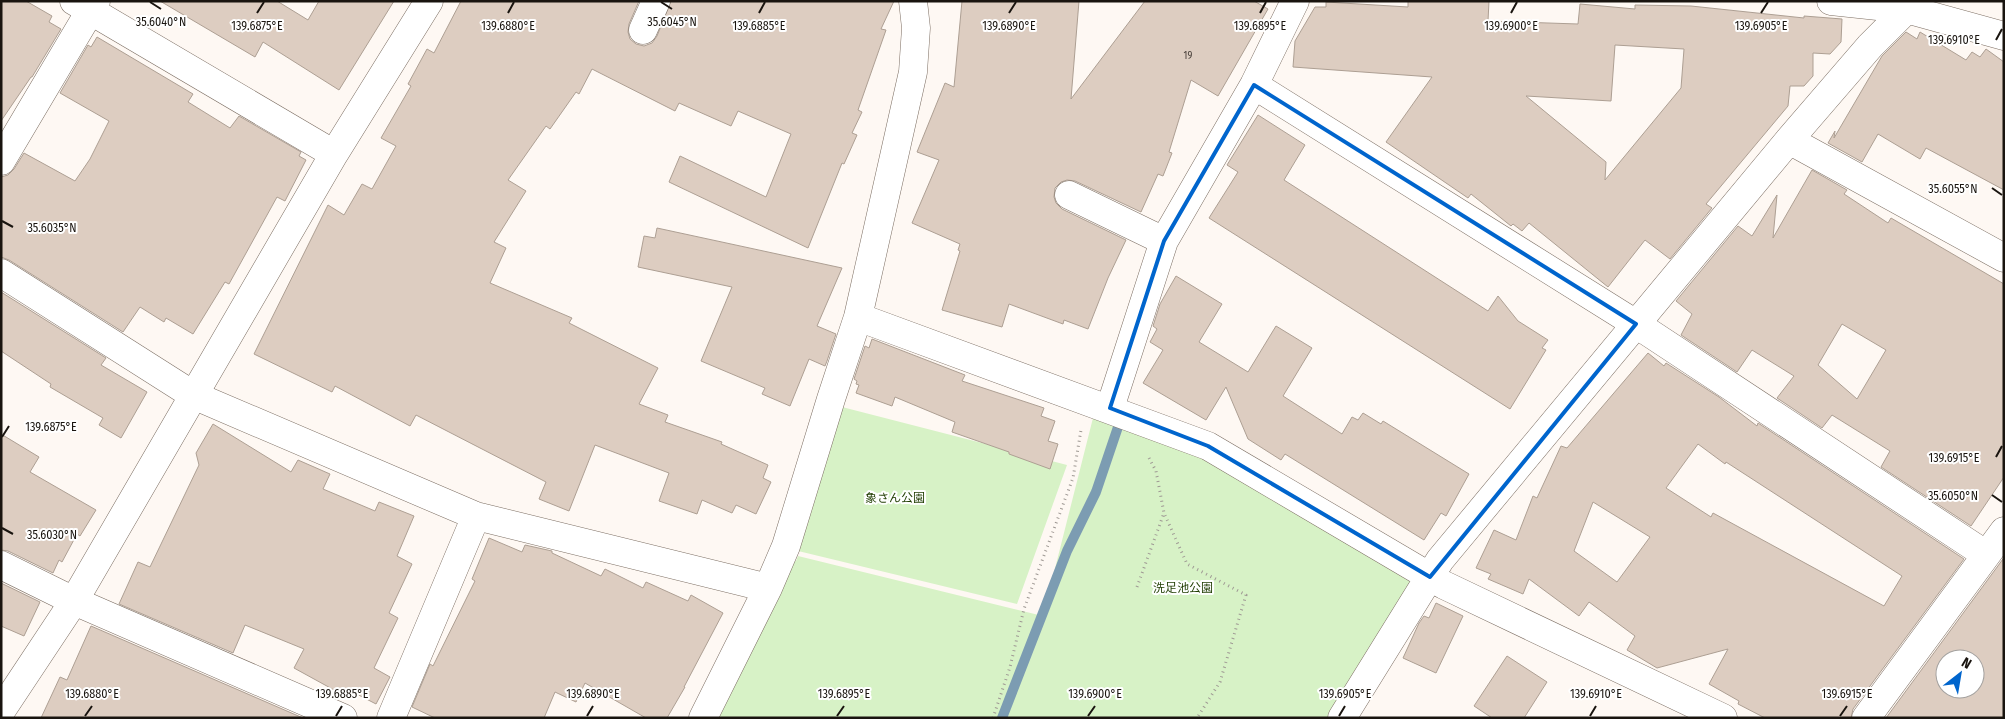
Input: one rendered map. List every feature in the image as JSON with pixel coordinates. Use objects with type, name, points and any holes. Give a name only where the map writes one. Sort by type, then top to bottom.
[{"type":"street","points":[[1,711],[74,601],[334,154],[429,1]]},
{"type":"street","points":[[643,30],[656,1]]},
{"type":"street","points":[[703,718],[768,588],[786,546],[858,317],[913,72],[916,28],[913,1]]},
{"type":"street","points":[[1098,404],[1164,241],[1254,86],[1295,1]]},
{"type":"street","points":[[1831,1],[1910,5],[2004,36]]},
{"type":"street","points":[[1,161],[87,4],[334,154]]},
{"type":"street","points":[[1342,718],[1440,560],[1789,140],[1875,41],[1910,5]]},
{"type":"street","points":[[1254,86],[1636,324],[1996,544],[1866,718]]},
{"type":"street","points":[[1789,140],[2004,258]]},
{"type":"street","points":[[1070,195],[1164,241]]},
{"type":"street","points":[[1,273],[193,396],[476,516],[768,588]]},
{"type":"street","points":[[858,317],[1208,446],[1430,577],[1723,718]]},
{"type":"street","points":[[391,718],[476,516]]},
{"type":"street","points":[[1,565],[74,601],[343,718]]},
{"type":"path","points":[[993,718],[1010,667],[1024,609],[1073,478],[1098,404]]},
{"type":"path","points":[[1147,454],[1156,471],[1164,514],[1187,564],[1246,595],[1220,682],[1197,718]]},
{"type":"path","points":[[1137,587],[1164,514]]},
{"type":"highlighted area","points":[[1254,85],[1636,324],[1430,577],[1208,446],[1110,408],[1164,241]]},
{"type":"green space","name":"象さん公園","points":[[842,407],[1067,465],[1017,604],[794,550]]},
{"type":"green space","name":"洗足池公園","points":[[1095,410],[1207,450],[1415,581],[1327,718],[707,718],[789,559],[796,561],[798,556],[1043,616]]},
{"type":"building","points":[[1,1],[26,1],[52,16],[49,22],[61,29],[32,77],[1,121]]},
{"type":"building","points":[[160,1],[277,1],[308,20],[319,1],[394,1],[339,90],[263,42],[255,57]]},
{"type":"building","points":[[461,1],[639,1],[629,24],[628,32],[630,39],[636,44],[644,46],[652,43],[657,36],[671,1],[894,1],[881,29],[886,30],[858,110],[862,112],[852,133],[857,135],[844,164],[842,163],[808,248],[669,182],[680,156],[766,197],[791,134],[738,111],[731,126],[679,103],[675,111],[592,69],[579,94],[576,92],[550,129],[546,126],[508,180],[526,191],[494,242],[506,248],[490,283],[572,318],[569,323],[658,368],[639,404],[668,415],[665,422],[722,442],[721,444],[768,465],[763,478],[771,482],[756,514],[736,505],[732,513],[702,500],[697,514],[659,501],[669,473],[595,445],[569,511],[539,499],[546,482],[416,415],[410,426],[335,386],[332,392],[254,354],[328,205],[344,215],[362,184],[372,189],[396,146],[381,138],[411,86],[408,84],[427,49],[434,53]]},
{"type":"building","points":[[962,1],[1079,1],[1071,99],[1145,1],[1254,1],[1268,9],[1218,96],[1191,80],[1169,152],[1172,153],[1163,176],[1158,174],[1141,212],[1075,181],[1067,180],[1061,182],[1055,188],[1054,197],[1056,203],[1062,209],[1126,240],[1108,278],[1088,329],[1064,320],[1063,324],[1009,304],[1002,327],[942,310],[960,251],[958,250],[960,244],[912,223],[939,160],[917,152],[945,83],[954,87]]},
{"type":"building","points":[[1408,1],[1489,1],[1488,21],[1578,24],[1580,4],[1635,9],[1635,5],[1691,6],[1804,18],[1804,16],[1842,19],[1841,42],[1830,54],[1813,53],[1813,76],[1804,86],[1790,86],[1788,106],[1706,204],[1712,208],[1670,259],[1645,240],[1608,287],[1529,223],[1522,231],[1513,224],[1511,226],[1471,194],[1468,198],[1386,142],[1432,77],[1293,67],[1295,41],[1315,7],[1326,7],[1326,2],[1408,7]],"holes":[[[1615,45],[1684,49],[1681,88],[1605,180],[1606,162],[1526,96],[1611,101]]]},
{"type":"building","points":[[1906,32],[1917,39],[1920,32],[1966,60],[1972,52],[1980,57],[1986,49],[2004,62],[2004,190],[1926,148],[1920,159],[1878,134],[1862,162],[1828,143],[1835,131],[1834,138],[1882,56]]},
{"type":"building","points":[[97,37],[193,94],[188,102],[230,128],[239,116],[301,152],[299,156],[306,160],[285,201],[277,197],[229,284],[225,282],[193,334],[166,318],[164,322],[140,307],[123,332],[9,260],[1,257],[1,177],[8,175],[14,169],[24,153],[75,181],[90,159],[109,121],[60,93],[88,45],[91,47]]},
{"type":"building","points":[[1258,115],[1305,145],[1284,180],[1488,311],[1498,296],[1518,321],[1548,340],[1542,348],[1546,350],[1510,409],[1209,218],[1238,172],[1227,165]]},
{"type":"building","points":[[1812,170],[1847,190],[1844,194],[1888,223],[1891,218],[2004,284],[2004,477],[1971,526],[1881,467],[1890,451],[1832,415],[1822,428],[1777,398],[1794,376],[1752,350],[1737,372],[1681,335],[1692,314],[1676,301],[1738,226],[1752,236],[1777,195],[1773,238]],"holes":[[[1842,324],[1886,350],[1857,399],[1818,365]]]},
{"type":"building","points":[[657,228],[842,268],[817,326],[836,334],[827,361],[825,366],[809,359],[790,406],[762,394],[765,388],[701,361],[732,287],[638,267],[644,236],[655,238]]},
{"type":"building","points":[[1176,276],[1222,304],[1199,342],[1248,372],[1276,326],[1312,348],[1283,396],[1342,434],[1352,417],[1358,420],[1363,413],[1381,424],[1383,421],[1469,474],[1446,516],[1441,513],[1424,540],[1285,454],[1281,460],[1248,439],[1226,387],[1206,420],[1143,383],[1163,350],[1150,342],[1157,329],[1153,326],[1160,304]]},
{"type":"building","points":[[1,292],[106,358],[101,365],[147,392],[121,438],[99,425],[103,418],[50,387],[51,384],[1,351]]},
{"type":"building","points":[[872,339],[965,375],[962,381],[1044,408],[1041,416],[1055,421],[1048,441],[1058,444],[1050,469],[952,432],[955,422],[895,397],[892,406],[856,393],[859,385],[856,384],[857,381],[854,379],[865,346],[869,348]]},
{"type":"building","points":[[1648,353],[1664,366],[1666,363],[1719,397],[1757,426],[1758,423],[1964,559],[1853,709],[1851,718],[1765,718],[1738,704],[1739,701],[1709,684],[1728,649],[1657,668],[1627,650],[1635,636],[1589,602],[1579,616],[1529,579],[1523,594],[1488,579],[1491,574],[1476,568],[1494,530],[1516,540],[1533,496],[1537,498],[1561,446],[1567,448]],"holes":[[[1698,444],[1725,464],[1726,462],[1902,576],[1884,606],[1713,513],[1711,517],[1666,488]],[[1593,502],[1650,537],[1617,582],[1574,551]]]},
{"type":"building","points":[[213,424],[291,472],[298,460],[330,474],[323,489],[375,511],[379,502],[414,516],[397,556],[412,564],[389,613],[398,618],[374,668],[390,677],[376,704],[349,690],[345,696],[294,668],[304,649],[245,625],[233,653],[119,604],[138,562],[150,567],[199,465],[196,453]]},
{"type":"building","points":[[1,434],[39,457],[30,472],[96,510],[80,536],[77,534],[62,562],[59,560],[53,573],[8,551],[1,550]]},
{"type":"building","points":[[489,538],[522,552],[525,545],[552,551],[552,553],[601,576],[605,569],[643,588],[646,582],[688,601],[691,595],[723,613],[667,718],[646,718],[585,683],[576,702],[555,692],[544,718],[435,718],[412,707],[430,664],[433,666],[475,581],[472,579]]},
{"type":"building","points":[[2003,559],[2004,718],[1886,718],[1935,651],[1935,699],[1985,699],[1985,649],[1937,649]]},
{"type":"building","points":[[1,583],[40,602],[24,636],[1,626]]},
{"type":"building","points":[[1436,603],[1463,616],[1436,673],[1403,658],[1419,623],[1424,616],[1429,618]]},
{"type":"building","points":[[91,626],[303,718],[41,718],[60,677],[67,680]]},
{"type":"building","points":[[1507,656],[1547,682],[1524,718],[1492,718],[1474,706]]},
{"type":"waterway","points":[[1002,718],[1067,551],[1096,492],[1119,424]]}]
